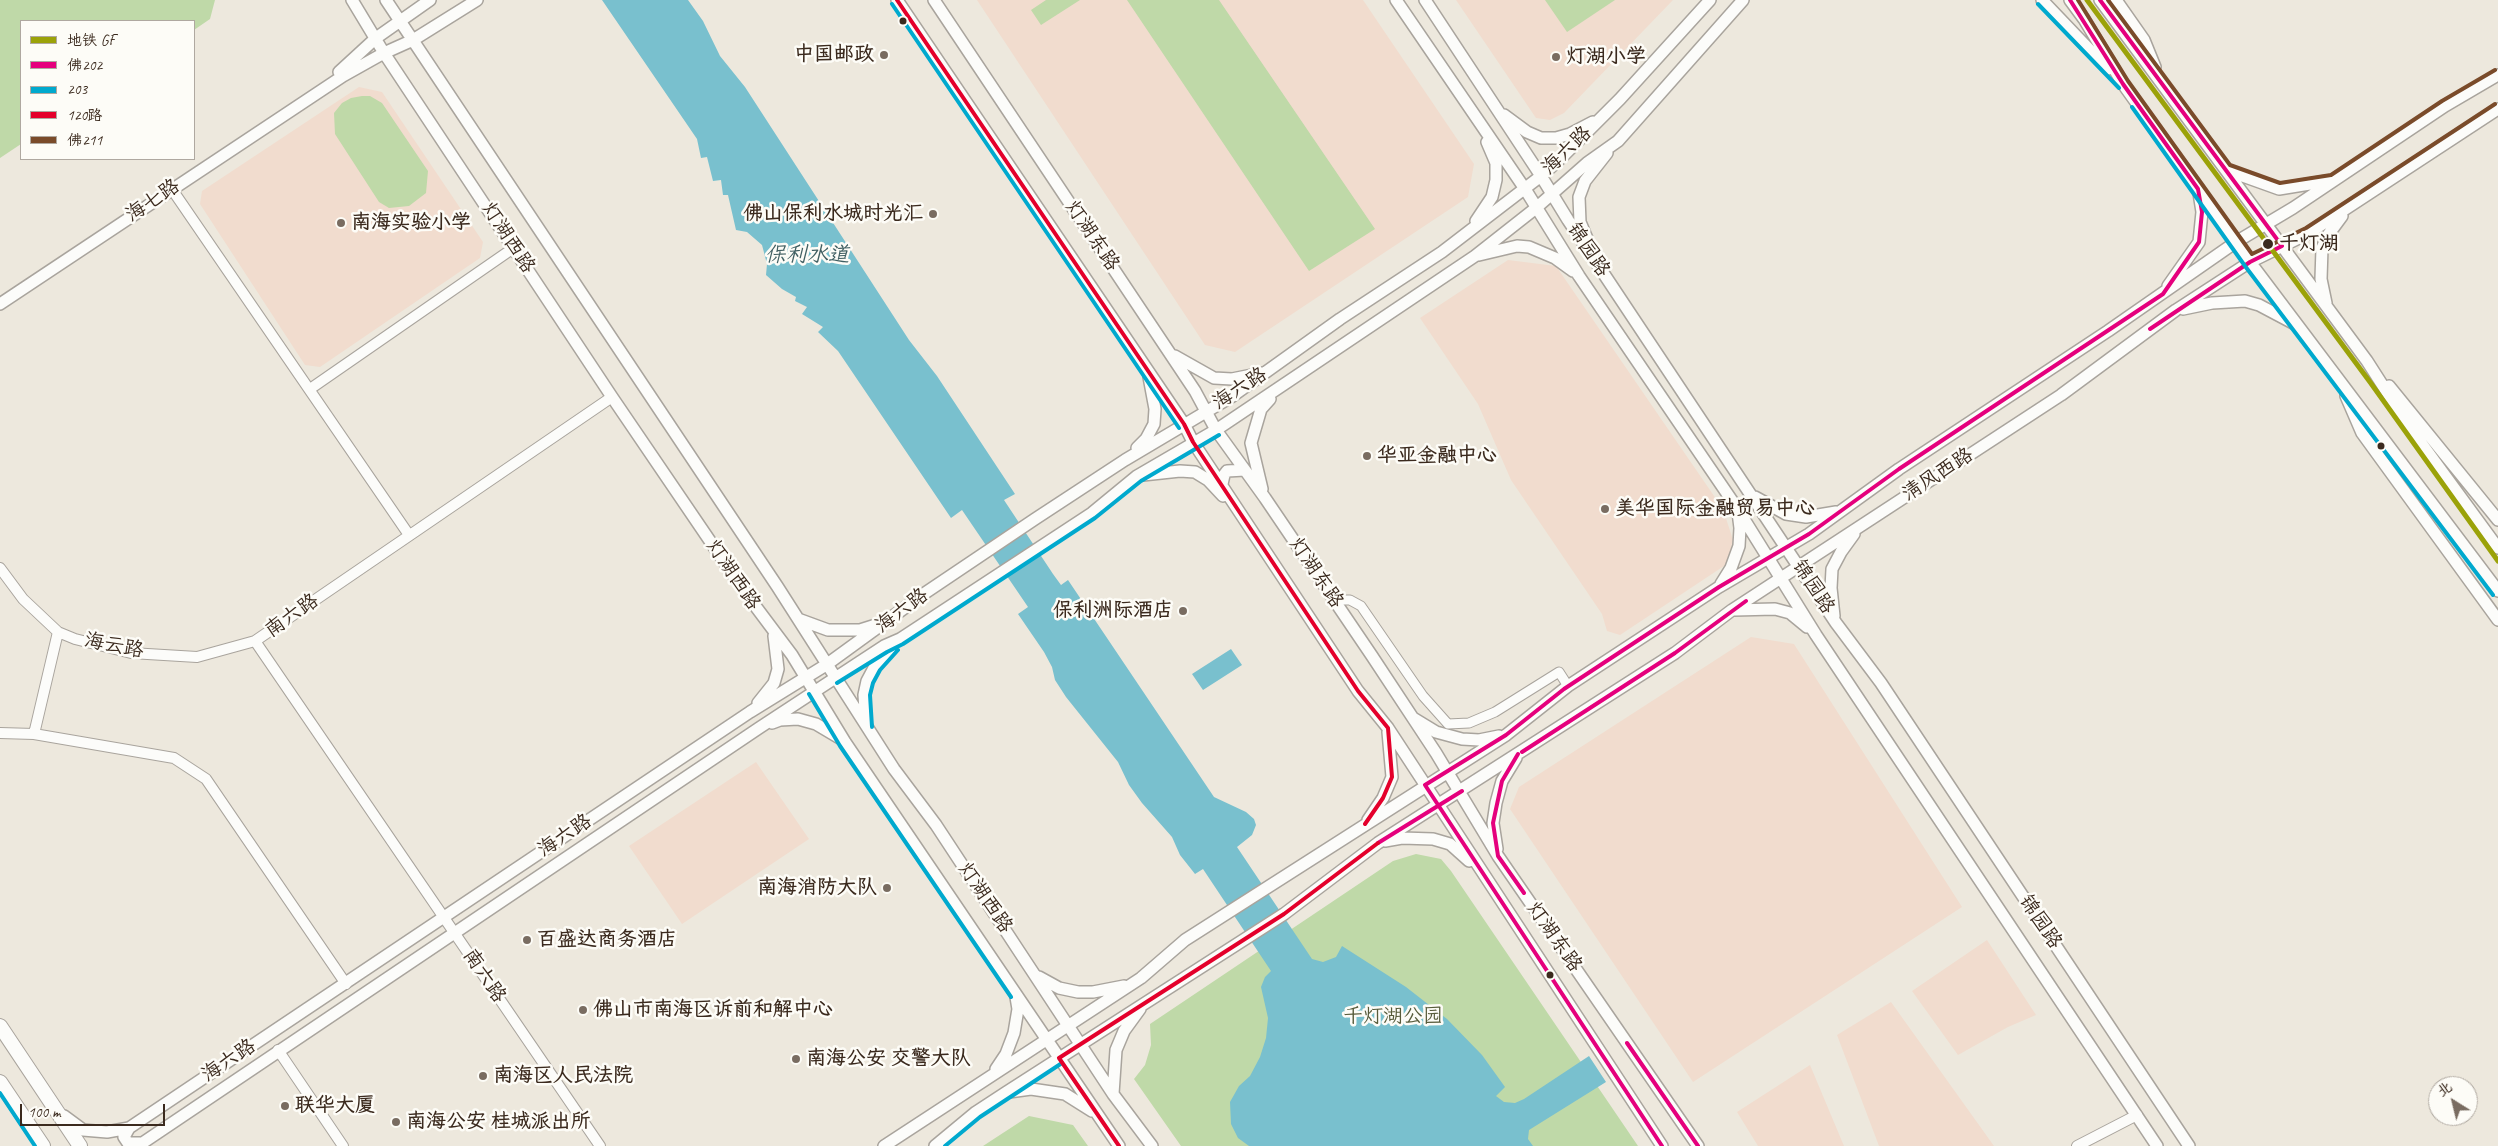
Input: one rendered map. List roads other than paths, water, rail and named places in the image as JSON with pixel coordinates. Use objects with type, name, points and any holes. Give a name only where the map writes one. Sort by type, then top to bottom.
[{"type":"highway","points":[[0,1026],[80,1146]]},
{"type":"highway","points":[[0,1082],[43,1146]]},
{"type":"main road","name":"灯湖西路","points":[[352,0],[384,53],[515,247],[612,397],[774,634],[792,655],[845,742],[1016,993],[1045,1040],[1119,1146]]},
{"type":"main road","name":"灯湖西路","points":[[386,0],[798,619],[894,769],[936,825],[1113,1094],[1152,1146]]},
{"type":"main road","name":"海七路","points":[[0,304],[342,70],[376,38],[430,0]]},
{"type":"main road","name":"海七路","points":[[0,298],[343,76],[384,53],[413,40],[476,0]]},
{"type":"main road","name":"灯湖东路","points":[[897,0],[1147,368],[1184,424],[1193,442],[1358,691],[1388,728],[1478,869],[1662,1146]]},
{"type":"main road","name":"灯湖东路","points":[[934,0],[1169,352],[1207,411],[1216,430],[1335,600],[1448,773],[1498,856],[1698,1146]]},
{"type":"main road","name":"锦园路","points":[[1396,0],[1526,188],[1536,208],[1579,276],[1737,508],[1782,577],[1816,635]]},
{"type":"main road","name":"锦园路","points":[[1425,0],[1541,176],[1551,195],[1788,548],[1836,623],[1881,683],[2189,1146]]},
{"type":"main road","name":"海六路","points":[[52,1103],[71,1123],[83,1130],[107,1132],[128,1128],[750,712],[826,665],[888,622],[925,592],[1125,460],[1207,411],[1268,371],[1465,234],[1541,176],[1603,116],[1710,0]]},
{"type":"main road","name":"海六路","points":[[139,1145],[814,691],[884,646],[900,639],[1092,513],[1137,476],[1216,430],[1475,256],[1536,208],[1587,163],[1618,141],[1743,0]]},
{"type":"main road","points":[[2042,0],[2122,84]]},
{"type":"main road","points":[[2070,0],[2084,19],[2122,84],[2250,262],[2498,592]]},
{"type":"main road","points":[[2100,0],[2367,361],[2408,425],[2498,548]]},
{"type":"main road","points":[[2116,0],[2144,40],[2160,80]]},
{"type":"main road","name":"清风西路","points":[[884,1146],[1131,984],[1185,940],[1506,735],[1568,686],[1719,587],[1788,548],[1845,510],[1899,469],[2163,294],[2236,242],[2294,208],[2445,106],[2498,75]]},
{"type":"main road","name":"清风西路","points":[[934,1146],[976,1112],[1284,914],[1378,843],[1675,653],[1732,610],[2060,395],[2176,310],[2250,262],[2309,233],[2348,209],[2498,108]]},
{"type":"main road","points":[[1498,110],[1527,132],[1541,138],[1556,138],[1570,134],[1603,116]]},
{"type":"main road","points":[[1465,234],[1482,214],[1492,197],[1496,180],[1496,163],[1480,124]]},
{"type":"main road","points":[[1597,264],[1580,222],[1579,197],[1585,181],[1618,141]]},
{"type":"main road","points":[[2226,170],[2279,189],[2333,181]]},
{"type":"main road","points":[[2163,294],[2199,242],[2202,212],[2198,189]]},
{"type":"main road","points":[[2327,307],[2321,279],[2322,248],[2328,235],[2348,209]]},
{"type":"main road","points":[[1475,256],[1517,246],[1529,247],[1555,258],[1579,276]]},
{"type":"main road","points":[[2176,310],[2212,303],[2245,301],[2259,305],[2298,326]]},
{"type":"main road","points":[[1169,352],[1214,378],[1232,379],[1268,371]]},
{"type":"main road","points":[[2367,361],[2398,396],[2498,520]]},
{"type":"main road","points":[[1125,460],[1146,439],[1154,424],[1156,409],[1147,368]]},
{"type":"main road","points":[[2338,378],[2362,433],[2498,620]]},
{"type":"main road","points":[[1265,498],[1251,443],[1261,409],[1281,387]]},
{"type":"main road","points":[[1222,484],[1227,471],[1245,470]]},
{"type":"main road","points":[[1137,476],[1173,471],[1195,472],[1208,480],[1241,514]]},
{"type":"main road","points":[[1752,495],[1786,514],[1826,515],[1845,510]]},
{"type":"main road","points":[[1719,587],[1731,568],[1739,546],[1740,528],[1737,508]]},
{"type":"main road","points":[[1836,623],[1831,601],[1832,569],[1840,552],[1861,526]]},
{"type":"main road","points":[[1732,610],[1775,609],[1796,617],[1816,635],[2157,1146]]},
{"type":"main road","points":[[798,619],[820,628],[841,630],[860,630],[888,622]]},
{"type":"main road","points":[[750,712],[768,693],[774,683],[778,669],[774,634]]},
{"type":"main road","points":[[866,727],[864,695],[867,681],[885,652],[900,639]]},
{"type":"main road","points":[[1409,715],[1436,732],[1462,739],[1479,740],[1506,735]]},
{"type":"main road","points":[[759,728],[780,720],[798,719],[816,724],[845,742]]},
{"type":"main road","points":[[1365,824],[1383,798],[1392,778],[1388,728]]},
{"type":"main road","points":[[1498,856],[1493,823],[1496,803],[1502,782],[1518,754]]},
{"type":"main road","points":[[1378,843],[1402,838],[1433,839],[1450,844],[1478,869]]},
{"type":"main road","points":[[1037,976],[1059,988],[1078,992],[1093,992],[1131,984]]},
{"type":"main road","points":[[993,1074],[1006,1054],[1014,1033],[1018,1009],[1016,993]]},
{"type":"main road","points":[[1113,1094],[1116,1050],[1124,1031],[1145,1003]]},
{"type":"main road","points":[[1005,1093],[1031,1089],[1065,1094],[1096,1113]]},
{"type":"main road","points":[[128,1128],[124,1137],[128,1143],[139,1145]]},
{"type":"street","points":[[170,187],[409,535]]},
{"type":"street","points":[[310,389],[515,247]]},
{"type":"street","name":"南六路","points":[[600,1146],[255,641],[612,397]]},
{"type":"street","name":"海云路","points":[[0,568],[23,599],[58,632],[76,639],[131,653],[197,657],[255,641]]},
{"type":"street","points":[[1335,600],[1350,600],[1361,606],[1422,696],[1448,724],[1470,723],[1495,712],[1559,672],[1568,686]]},
{"type":"street","points":[[34,734],[58,632]]},
{"type":"street","points":[[0,733],[34,734],[174,758],[206,779],[346,984]]},
{"type":"street","points":[[278,1050],[343,1146]]},
{"type":"street","points":[[2077,1146],[2136,1115]]},
{"type":"water","name":"保利水道","points":[[602,0],[688,0],[703,21],[720,56],[745,87],[909,340],[937,376],[1015,494],[1004,500],[1053,574],[1061,585],[1068,580],[1214,797],[1246,812],[1254,819],[1256,825],[1252,835],[1237,847],[1312,959],[1323,962],[1336,957],[1342,946],[1406,987],[1447,1019],[1482,1055],[1505,1087],[1496,1096],[1504,1102],[1515,1103],[1524,1099],[1589,1056],[1606,1082],[1529,1130],[1528,1139],[1533,1146],[1249,1146],[1238,1138],[1231,1124],[1230,1102],[1239,1086],[1250,1076],[1260,1057],[1266,1038],[1268,1018],[1261,987],[1265,977],[1271,971],[1203,869],[1195,874],[1180,855],[1172,837],[1129,785],[1118,762],[1066,697],[1055,680],[1052,667],[1044,652],[1018,614],[1028,607],[962,510],[951,518],[838,351],[818,332],[823,327],[802,314],[807,307],[795,301],[796,297],[782,289],[766,275],[767,264],[762,245],[747,232],[736,230],[728,195],[723,195],[721,180],[713,181],[707,157],[701,158],[697,139]]},
{"type":"water","points":[[1231,649],[1242,665],[1203,690],[1192,674]]},
{"type":"metro line","name":"GF","points":[[2087,0],[2370,382],[2498,561]]},
{"type":"place","name":"中国邮政","points":[[884,55]]},
{"type":"place","name":"灯湖小学","points":[[1556,57]]},
{"type":"place","name":"佛山保利水城时光汇","points":[[933,214]]},
{"type":"place","name":"南海实验小学","points":[[341,223]]},
{"type":"place","name":"千灯湖","points":[[2268,244]]},
{"type":"place","name":"华亚金融中心","points":[[1367,456]]},
{"type":"place","name":"美华国际金融贸易中心","points":[[1605,509]]},
{"type":"place","name":"保利洲际酒店","points":[[1183,611]]},
{"type":"place","name":"南海消防大队","points":[[887,888]]},
{"type":"place","name":"百盛达商务酒店","points":[[527,940]]},
{"type":"place","name":"佛山市南海区诉前和解中心","points":[[583,1010]]},
{"type":"place","name":"南海公安 交警大队","points":[[796,1059]]},
{"type":"place","name":"南海区人民法院","points":[[483,1076]]},
{"type":"place","name":"联华大厦","points":[[285,1106]]},
{"type":"place","name":"南海公安 桂城派出所","points":[[396,1122]]},
{"type":"park label","name":"千灯湖公园","points":[[1393,1017]]}]
